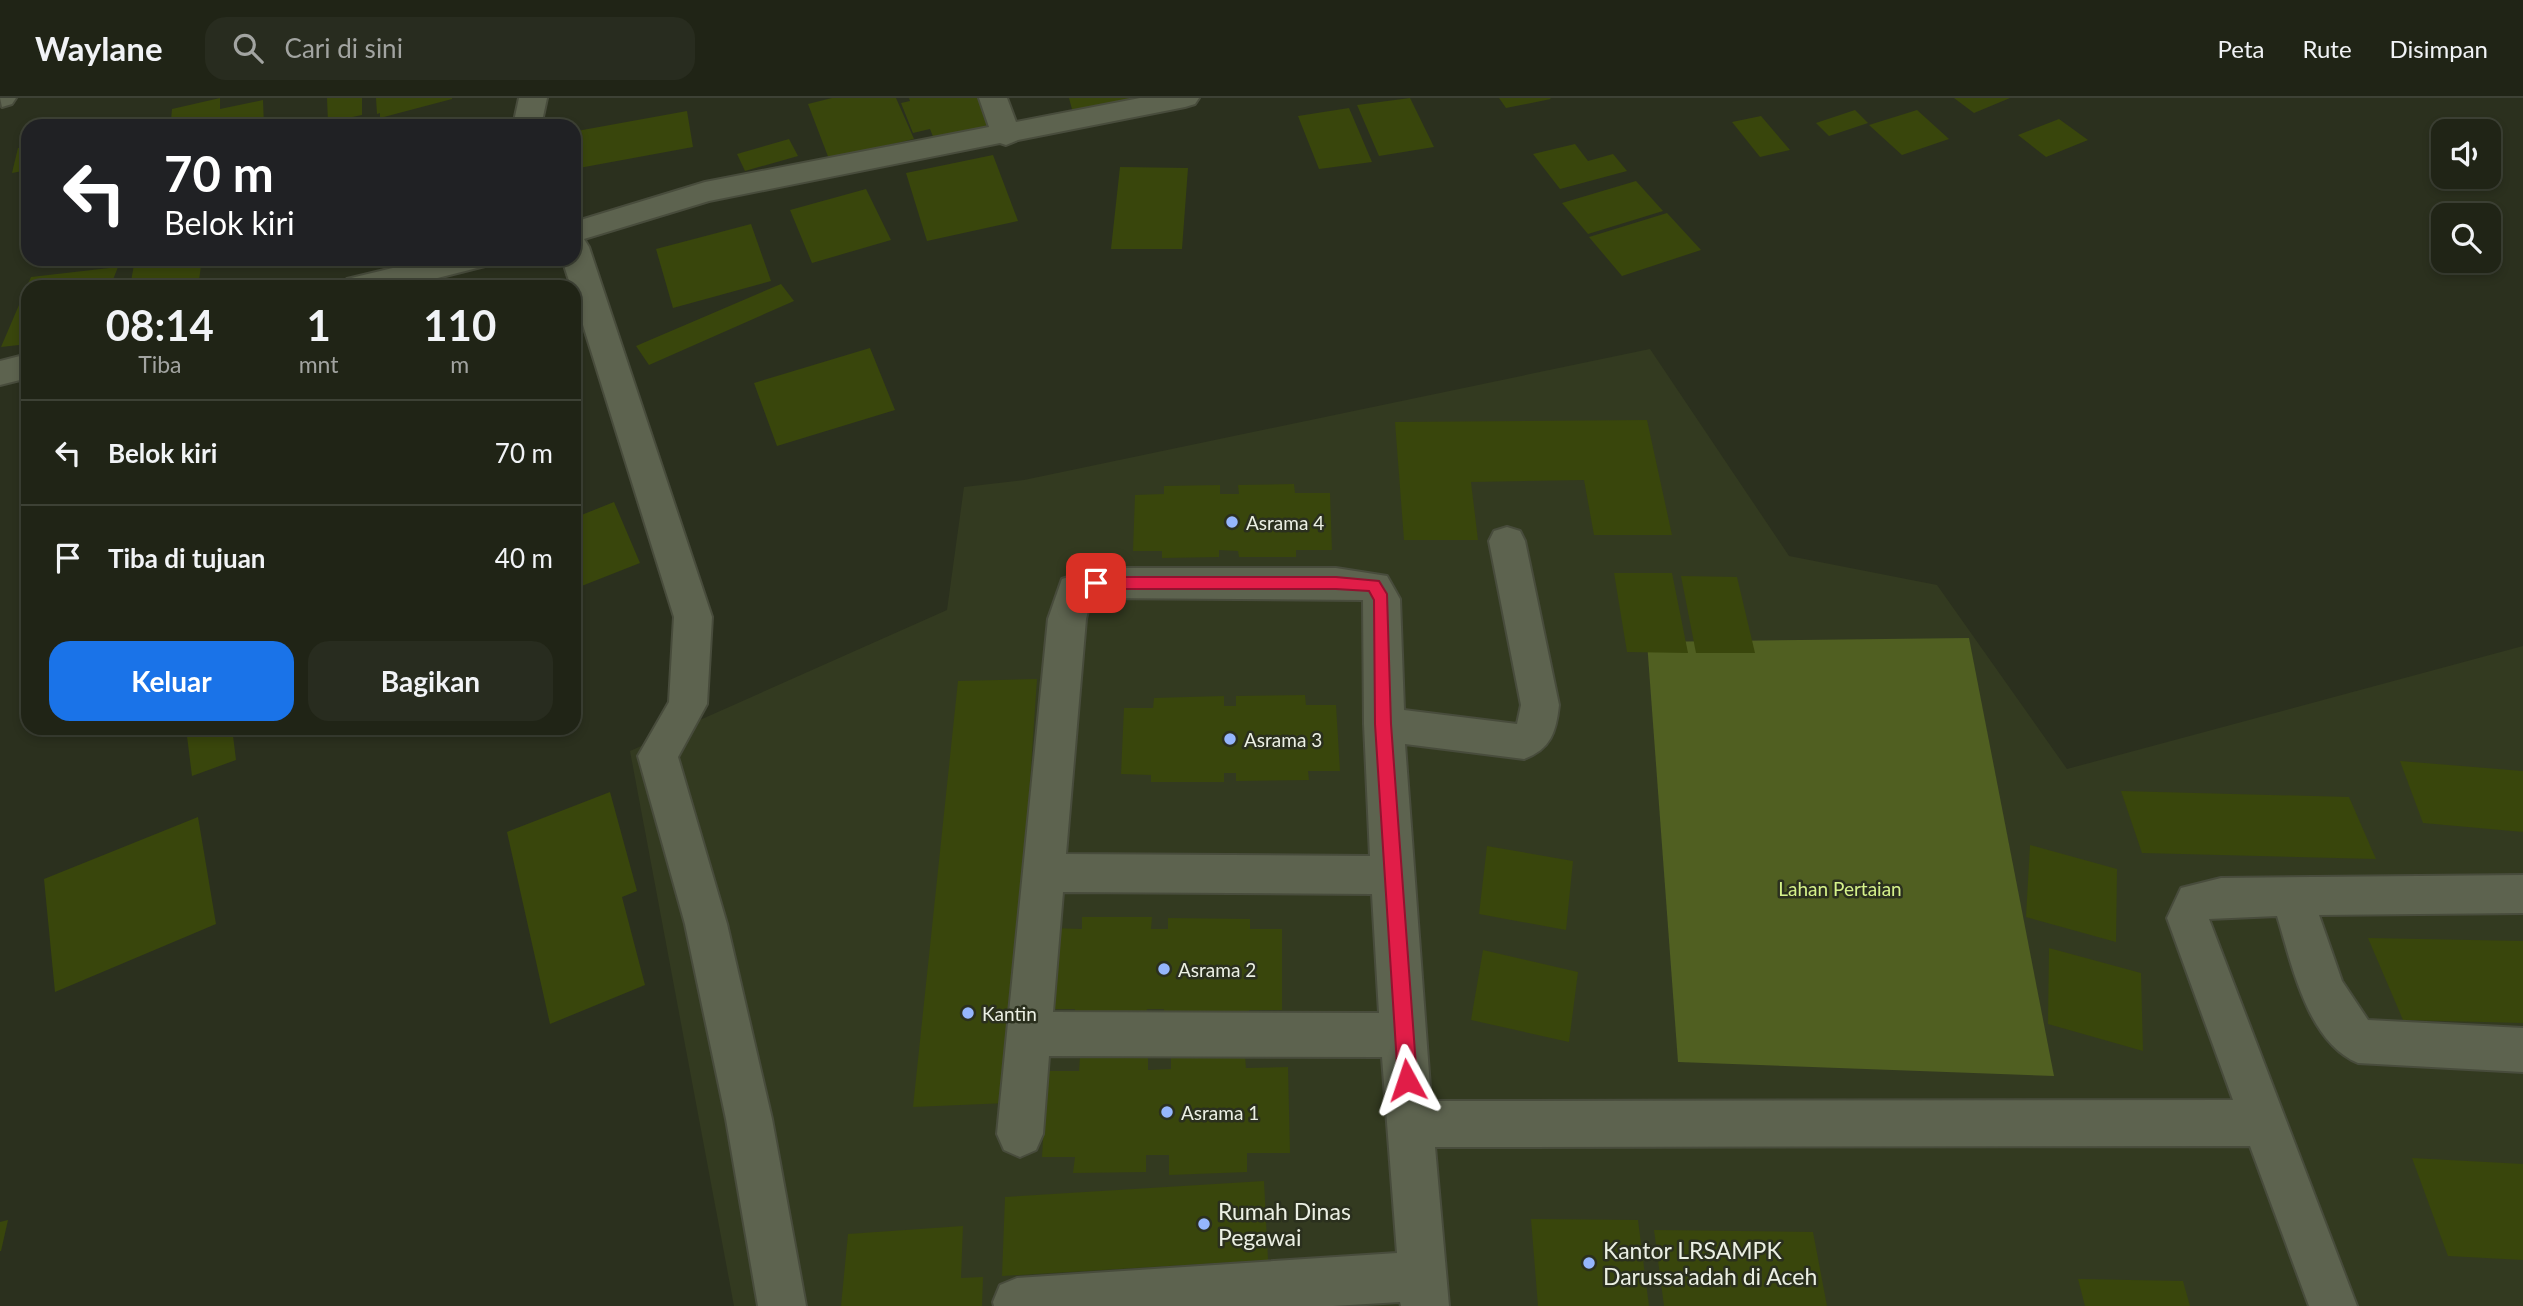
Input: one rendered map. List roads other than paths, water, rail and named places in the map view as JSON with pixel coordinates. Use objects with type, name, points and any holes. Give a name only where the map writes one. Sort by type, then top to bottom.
[{"type":"street","points":[[528,119],[533,98]]},
{"type":"street","points":[[993,98],[1006,136]]},
{"type":"street","points":[[581,230],[705,192],[1006,136],[1185,98]]},
{"type":"street","points":[[387,280],[445,266]]},
{"type":"street","points":[[580,266],[693,617],[688,704],[658,756],[709,937],[749,1119],[782,1306]]},
{"type":"street","points":[[0,373],[21,368]]},
{"type":"street","points":[[1383,724],[1524,742],[1537,730],[1541,705],[1507,541]]},
{"type":"street","points":[[1017,1302],[1424,1291],[1403,1035],[1383,724],[1382,599],[1374,586],[1096,583],[1076,589],[1068,619],[1020,1134]]},
{"type":"street","points":[[1045,873],[1393,875]]},
{"type":"street","points":[[2333,1306],[2267,1123],[2188,918],[2196,902],[2221,897],[2523,894]]},
{"type":"street","points":[[2292,896],[2332,1010],[2343,1028],[2358,1041],[2523,1050]]},
{"type":"street","points":[[1031,1034],[1403,1035]]},
{"type":"street","points":[[1412,1124],[2267,1123]]},
{"type":"place","name":"Asrama 4","points":[[1232,522]]},
{"type":"place","name":"Asrama 3","points":[[1230,739]]},
{"type":"place","name":"Asrama 2","points":[[1164,969]]},
{"type":"place","name":"Kantin","points":[[968,1013]]},
{"type":"place","name":"Asrama 1","points":[[1167,1112]]},
{"type":"place","name":"Rumah Dinas Pegawai","points":[[1204,1224]]},
{"type":"place","name":"Kantor LRSAMPK Darussa'adah di Aceh","points":[[1589,1263]]},
{"type":"park label","name":"Lahan Pertaian","points":[[1840,888]]}]
